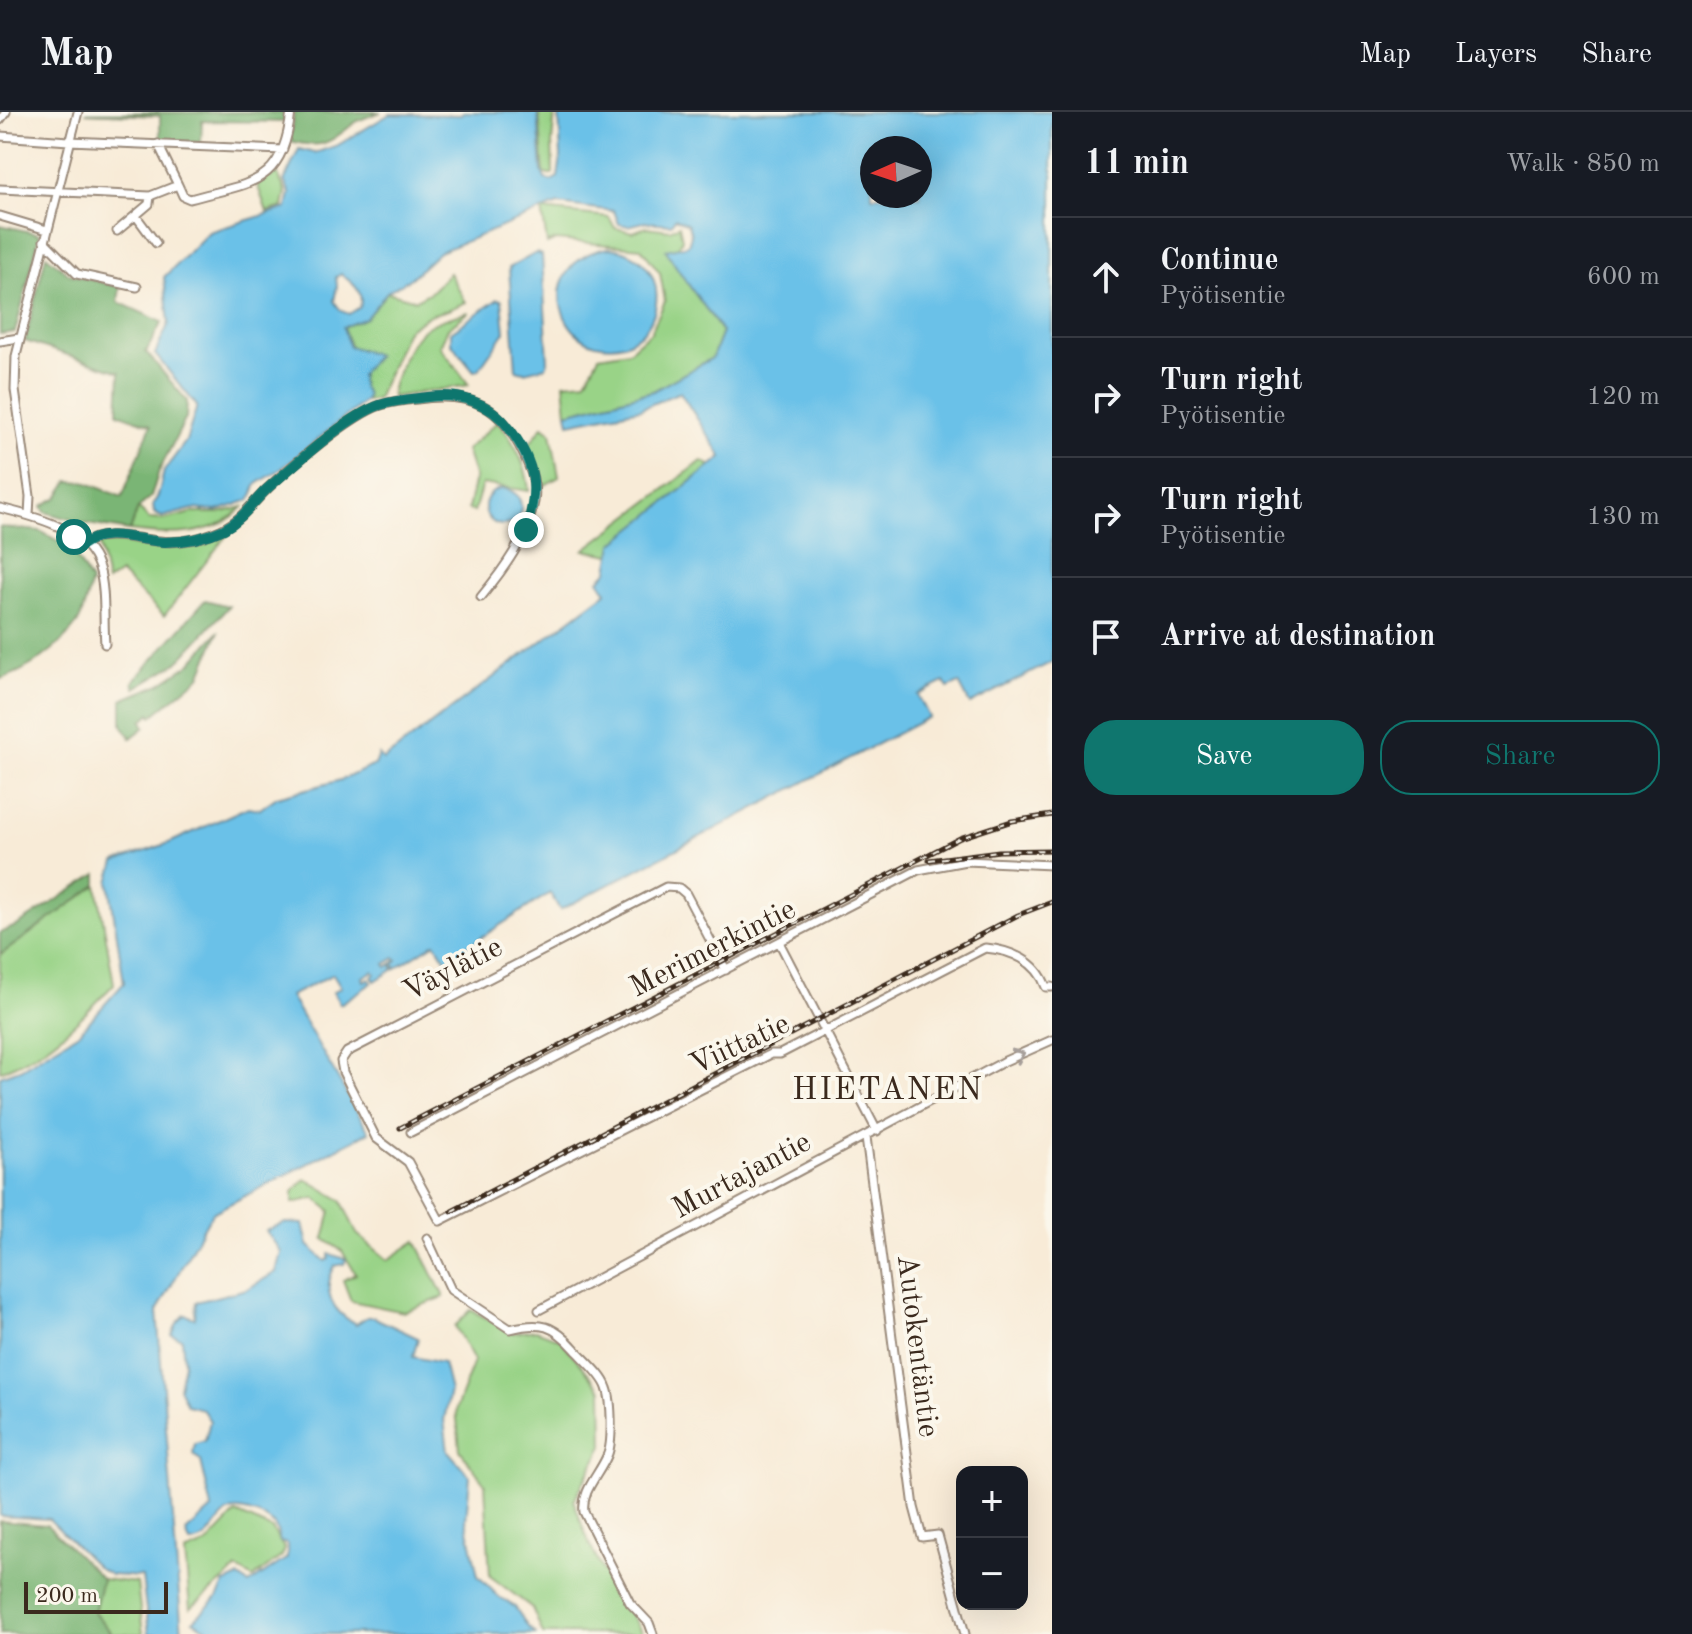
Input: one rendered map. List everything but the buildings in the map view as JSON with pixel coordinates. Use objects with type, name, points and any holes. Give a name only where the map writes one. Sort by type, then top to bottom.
[{"type":"street","points":[[0,120],[6,112]]},
{"type":"street","points":[[29,515],[30,496],[14,382],[19,338],[78,112]]},
{"type":"street","points":[[158,144],[183,196],[190,199],[250,183],[268,173],[288,137],[291,112]]},
{"type":"street","points":[[0,136],[283,150]]},
{"type":"street","points":[[0,189],[150,196],[178,185]]},
{"type":"street","points":[[117,231],[149,204],[150,196]]},
{"type":"street","points":[[0,216],[47,230]]},
{"type":"street","points":[[136,216],[156,243]]},
{"type":"street","points":[[44,241],[77,274],[137,287]]},
{"type":"street","points":[[0,341],[19,338]]},
{"type":"street","points":[[82,545],[102,535],[178,541],[223,529],[244,515],[266,491],[365,411],[395,402],[450,395],[481,404],[502,418],[519,444],[534,482],[535,499],[526,530],[481,597]]},
{"type":"street","points":[[0,508],[58,526],[94,558],[101,578],[105,644]]},
{"type":"street","name":"Merimerkintie","points":[[411,1132],[918,870],[966,861],[1052,865]]},
{"type":"street","name":"Väylätie","points":[[440,1221],[408,1162],[376,1138],[343,1072],[341,1061],[347,1052],[666,887],[679,888],[686,894],[726,970]]},
{"type":"street","points":[[779,942],[877,1131]]},
{"type":"street","name":"Viittatie","points":[[440,1221],[771,1054],[780,1054],[985,948],[1018,955],[1042,976],[1049,987]]},
{"type":"street","name":"Murtajantie","points":[[539,1310],[1005,1061],[1052,1040]]},
{"type":"street","name":"Autokentäntie","points":[[866,1137],[914,1507],[922,1537],[938,1535],[965,1634]]},
{"type":"street","points":[[427,1238],[451,1290],[510,1329],[529,1324],[543,1325],[561,1333],[607,1386],[611,1442],[608,1454],[582,1501],[584,1512],[630,1603],[649,1623],[653,1634]]},
{"type":"green space","points":[[285,112],[285,122],[202,121],[201,143],[160,142],[160,116],[85,113]]},
{"type":"green space","points":[[294,112],[381,112],[356,122],[326,142],[311,145],[290,141]]},
{"type":"green space","points":[[539,112],[555,112],[553,174],[544,174]]},
{"type":"green space","points":[[277,173],[286,192],[283,207],[267,212],[257,184]]},
{"type":"green space","points":[[542,210],[609,217],[615,228],[633,232],[646,227],[670,230],[679,225],[682,239],[677,249],[667,250],[722,332],[712,358],[653,391],[567,413],[564,383],[586,381],[599,356],[629,351],[651,332],[665,301],[660,273],[641,248],[556,240],[547,244]]},
{"type":"green space","points":[[0,225],[40,234],[15,332],[0,334]]},
{"type":"green space","points":[[46,255],[69,274],[120,287],[118,302],[162,322],[146,352],[187,401],[186,418],[159,471],[151,497],[138,508],[130,531],[82,523],[45,512],[42,506],[58,497],[69,481],[85,482],[122,497],[151,425],[118,413],[120,372],[25,341]]},
{"type":"green space","points":[[449,273],[466,302],[430,315],[407,330],[377,399],[365,401],[360,375],[343,327],[366,318],[387,292],[416,300],[431,292]]},
{"type":"green space","points":[[469,312],[448,328],[440,346],[469,385],[392,397],[395,378],[418,335],[434,324]]},
{"type":"green space","points":[[498,421],[519,454],[529,491],[482,484],[474,512],[468,509],[475,478],[466,450]]},
{"type":"green space","points":[[543,426],[551,432],[559,477],[543,486],[528,446]]},
{"type":"green space","points":[[702,461],[711,466],[614,544],[611,555],[584,550]]},
{"type":"green space","points":[[243,507],[218,525],[205,530],[175,534],[130,531],[138,508],[149,519],[164,520],[191,513],[219,513]]},
{"type":"green space","points":[[0,527],[40,531],[71,548],[91,582],[82,615],[70,633],[32,664],[0,679]]},
{"type":"green space","points":[[230,531],[164,616],[120,573],[107,582],[99,544],[112,542],[170,547]]},
{"type":"green space","points":[[205,600],[229,606],[177,663],[135,688],[133,682]]},
{"type":"green space","points":[[219,631],[200,677],[152,716],[150,713],[142,721],[145,727],[131,738],[122,725],[122,700],[160,684],[190,664]]},
{"type":"green space","points":[[97,874],[97,885],[0,955],[0,933],[18,925]]},
{"type":"green space","points":[[97,885],[114,984],[76,1023],[48,1046],[0,1071],[0,955]]},
{"type":"green space","points":[[306,1179],[341,1200],[357,1234],[388,1260],[416,1241],[444,1297],[404,1312],[351,1301],[343,1280],[356,1274],[342,1251],[324,1239],[331,1211],[315,1198],[293,1203],[293,1192]]},
{"type":"green space","points":[[471,1310],[513,1333],[536,1330],[560,1339],[602,1390],[603,1446],[574,1500],[600,1566],[642,1634],[543,1634],[532,1608],[490,1576],[485,1484],[460,1450],[456,1409],[474,1361],[455,1326]]},
{"type":"green space","points":[[236,1513],[272,1529],[284,1548],[282,1556],[253,1578],[237,1569],[190,1609],[185,1553],[207,1544]]},
{"type":"green space","points":[[0,1521],[47,1525],[102,1579],[94,1612],[112,1634],[0,1634]]},
{"type":"green space","points":[[102,1579],[137,1583],[143,1634],[112,1634],[94,1612]]},
{"type":"water","points":[[538,112],[542,171],[545,179],[551,181],[558,177],[561,157],[559,112],[1052,112],[1052,662],[970,704],[959,683],[948,688],[944,682],[918,695],[929,717],[560,910],[550,893],[446,960],[435,943],[396,968],[393,963],[397,960],[395,958],[385,964],[387,967],[391,964],[394,969],[375,981],[373,971],[363,977],[364,981],[369,978],[372,983],[340,1004],[333,992],[341,987],[333,974],[290,996],[369,1132],[212,1213],[157,1311],[182,1634],[149,1634],[142,1577],[111,1575],[97,1567],[49,1519],[0,1516],[0,1076],[20,1069],[80,1032],[124,983],[109,882],[115,862],[169,843],[248,807],[260,809],[277,797],[341,780],[375,765],[379,755],[383,760],[607,592],[599,580],[608,571],[613,544],[722,457],[680,392],[640,409],[569,423],[567,413],[653,391],[712,358],[722,332],[666,250],[688,245],[691,235],[688,224],[675,218],[671,224],[644,222],[628,226],[619,224],[614,211],[558,204],[439,252],[411,278],[387,292],[366,318],[343,327],[349,346],[377,355],[360,375],[367,394],[365,401],[281,469],[257,484],[250,500],[217,511],[193,509],[162,517],[154,513],[153,504],[164,471],[186,441],[197,406],[155,354],[169,323],[164,277],[209,232],[287,208],[290,193],[284,181],[299,149],[315,153],[338,145],[390,114]],"holes":[[[341,274],[356,288],[360,307],[349,314],[341,311],[334,301],[336,277]]]},
{"type":"water","points":[[609,248],[632,255],[648,269],[655,286],[656,305],[650,323],[637,337],[619,345],[596,344],[582,337],[567,322],[561,304],[560,292],[568,271],[586,256]]},
{"type":"water","points":[[536,253],[542,255],[548,361],[546,367],[524,372],[516,370],[509,268]]},
{"type":"water","points":[[498,299],[502,300],[505,332],[479,369],[474,371],[451,343],[451,332]]},
{"type":"water","points":[[503,489],[516,494],[521,507],[516,520],[503,525],[490,520],[485,507],[490,494]]},
{"type":"water","points":[[285,1223],[303,1224],[308,1245],[325,1261],[329,1259],[329,1254],[346,1259],[344,1264],[335,1266],[329,1284],[331,1300],[341,1313],[356,1324],[373,1317],[418,1338],[413,1357],[443,1363],[450,1391],[444,1420],[448,1451],[470,1476],[466,1520],[478,1576],[499,1597],[515,1607],[536,1634],[216,1634],[193,1621],[217,1598],[225,1583],[239,1577],[249,1584],[287,1558],[287,1544],[280,1542],[270,1522],[259,1515],[238,1510],[222,1517],[203,1539],[190,1543],[186,1532],[212,1509],[201,1461],[193,1454],[195,1444],[205,1441],[210,1421],[202,1409],[187,1405],[179,1388],[184,1363],[182,1339],[172,1335],[185,1315],[195,1318],[196,1302],[247,1289],[276,1272],[281,1252],[266,1231]]},
{"type":"railway","points":[[400,1128],[960,838],[1012,821],[1052,815]]},
{"type":"railway","points":[[929,860],[999,851],[1052,850]]},
{"type":"railway","points":[[452,1211],[1018,915],[1052,902]]},
{"type":"district","name":"HIETANEN","points":[[888,1091]]},
{"type":"route","points":[[74,537],[82,545],[102,535],[162,542],[192,540],[209,535],[233,524],[266,491],[365,411],[381,405],[439,395],[481,404],[502,418],[512,432],[534,482],[535,499],[526,530]]}]
